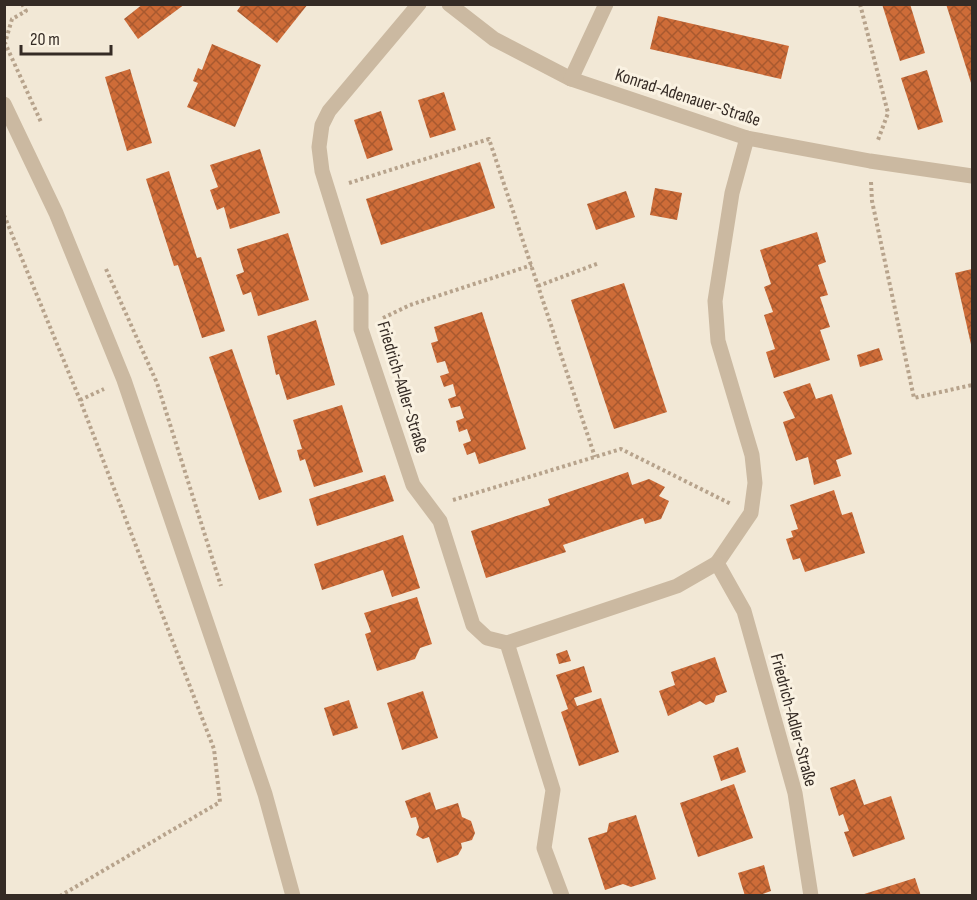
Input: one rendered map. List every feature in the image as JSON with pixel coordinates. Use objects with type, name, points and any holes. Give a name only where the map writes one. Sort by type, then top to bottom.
[{"type":"street","name":"Friedrich-Adler-Straße","points":[[419,4],[328,111],[322,125],[319,147],[327,190],[361,296],[361,329],[413,485],[440,521],[473,625],[487,638],[507,643]]},
{"type":"street","name":"Konrad-Adenauer-Straße","points":[[449,4],[494,39],[571,79],[747,138],[870,161],[972,176]]},
{"type":"street","points":[[571,79],[606,4]]},
{"type":"street","points":[[4,104],[56,213],[124,380],[265,794],[293,896]]},
{"type":"street","points":[[561,896],[544,848],[553,790],[507,643],[677,586],[717,563],[751,513],[755,483],[752,455],[718,341],[715,301],[732,193],[747,138]]},
{"type":"street","name":"Friedrich-Adler-Straße","points":[[717,563],[744,611],[795,793],[811,896]]},
{"type":"path","points":[[860,4],[888,113],[870,161],[872,201],[914,398],[972,385]]},
{"type":"path","points":[[327,190],[489,139],[595,457]]},
{"type":"path","points":[[4,215],[80,399],[214,749],[220,802],[60,896]]},
{"type":"path","points":[[538,286],[599,263]]},
{"type":"path","points":[[361,329],[410,305],[531,265]]},
{"type":"path","points":[[430,508],[621,449],[751,513]]},
{"type":"building","points":[[143,4],[185,4],[138,39],[124,19]]},
{"type":"building","points":[[242,4],[308,4],[277,43],[237,11]]},
{"type":"building","points":[[882,4],[910,4],[925,53],[900,61]]},
{"type":"building","points":[[946,4],[972,4],[972,86]]},
{"type":"building","points":[[658,16],[789,46],[781,79],[650,49]]},
{"type":"building","points":[[212,44],[261,65],[235,127],[187,107],[198,83],[193,81],[198,68],[202,70]]},
{"type":"building","points":[[130,69],[152,143],[127,151],[105,77]]},
{"type":"building","points":[[927,70],[943,122],[918,130],[901,78]]},
{"type":"building","points":[[444,92],[456,130],[430,138],[418,100]]},
{"type":"building","points":[[381,111],[393,150],[367,159],[354,120]]},
{"type":"building","points":[[260,149],[280,213],[230,229],[224,207],[217,210],[210,190],[218,187],[210,165]]},
{"type":"building","points":[[480,162],[495,208],[381,245],[366,199]]},
{"type":"building","points":[[169,171],[197,258],[201,257],[225,331],[202,338],[178,265],[174,266],[146,179]]},
{"type":"building","points":[[655,188],[682,193],[677,220],[650,215]]},
{"type":"building","points":[[626,191],[635,217],[596,230],[587,204]]},
{"type":"building","points":[[817,232],[826,262],[818,265],[828,295],[820,297],[830,327],[820,330],[830,360],[774,378],[766,352],[775,349],[764,315],[773,312],[764,287],[771,284],[760,250]]},
{"type":"building","points":[[288,233],[309,300],[258,316],[251,292],[243,295],[236,275],[244,272],[237,249]]},
{"type":"building","points":[[972,269],[972,349],[955,273]]},
{"type":"building","points":[[624,283],[667,412],[614,429],[571,300]]},
{"type":"building","points":[[482,312],[526,449],[479,464],[475,452],[467,455],[463,444],[471,441],[467,429],[459,432],[456,421],[464,418],[460,406],[451,408],[448,399],[456,396],[453,384],[444,387],[440,376],[449,373],[445,361],[437,363],[431,343],[438,341],[434,327]]},
{"type":"building","points":[[316,320],[335,385],[287,400],[279,374],[276,375],[267,336]]},
{"type":"building","points":[[879,348],[883,360],[860,367],[857,355]]},
{"type":"building","points":[[232,349],[282,492],[259,500],[209,357]]},
{"type":"building","points":[[810,383],[816,399],[832,394],[852,454],[836,460],[841,476],[814,485],[808,457],[796,461],[783,422],[795,418],[783,392]]},
{"type":"building","points":[[342,405],[363,472],[314,487],[305,459],[300,461],[297,450],[302,449],[293,420]]},
{"type":"building","points":[[628,472],[632,485],[649,479],[665,487],[659,496],[669,501],[661,519],[645,524],[643,518],[563,545],[566,552],[486,578],[471,531],[550,505],[548,499]]},
{"type":"building","points":[[385,475],[394,501],[317,526],[309,499]]},
{"type":"building","points":[[834,490],[842,515],[852,512],[865,553],[805,572],[800,558],[793,560],[786,539],[793,537],[791,531],[798,529],[790,505]]},
{"type":"building","points":[[403,535],[420,588],[392,597],[383,570],[322,590],[314,564]]},
{"type":"building","points":[[417,597],[432,644],[420,648],[415,659],[377,671],[365,634],[371,632],[364,613]]},
{"type":"building","points":[[567,650],[571,661],[559,664],[556,654]]},
{"type":"building","points":[[715,657],[727,692],[716,696],[714,702],[706,705],[700,701],[668,716],[659,691],[675,685],[671,672]]},
{"type":"building","points":[[584,666],[592,692],[574,698],[577,706],[601,698],[619,752],[579,766],[561,712],[568,709],[556,675]]},
{"type":"building","points":[[423,691],[438,738],[402,750],[387,703]]},
{"type":"building","points":[[349,700],[358,728],[333,736],[324,708]]},
{"type":"building","points":[[738,747],[746,772],[721,781],[713,756]]},
{"type":"building","points":[[855,779],[864,805],[891,796],[905,839],[853,857],[844,832],[849,831],[843,814],[839,816],[830,788]]},
{"type":"building","points":[[734,784],[753,838],[698,857],[680,803]]},
{"type":"building","points":[[430,792],[436,810],[458,803],[462,817],[471,821],[475,833],[472,840],[461,843],[462,848],[458,855],[437,863],[429,837],[423,839],[416,835],[419,827],[416,817],[411,818],[405,801]]},
{"type":"building","points":[[636,815],[656,879],[631,887],[623,884],[605,890],[588,838],[607,832],[609,823]]},
{"type":"building","points":[[764,865],[771,891],[757,896],[745,896],[738,873]]},
{"type":"building","points":[[915,878],[921,896],[861,896],[861,895]]}]
